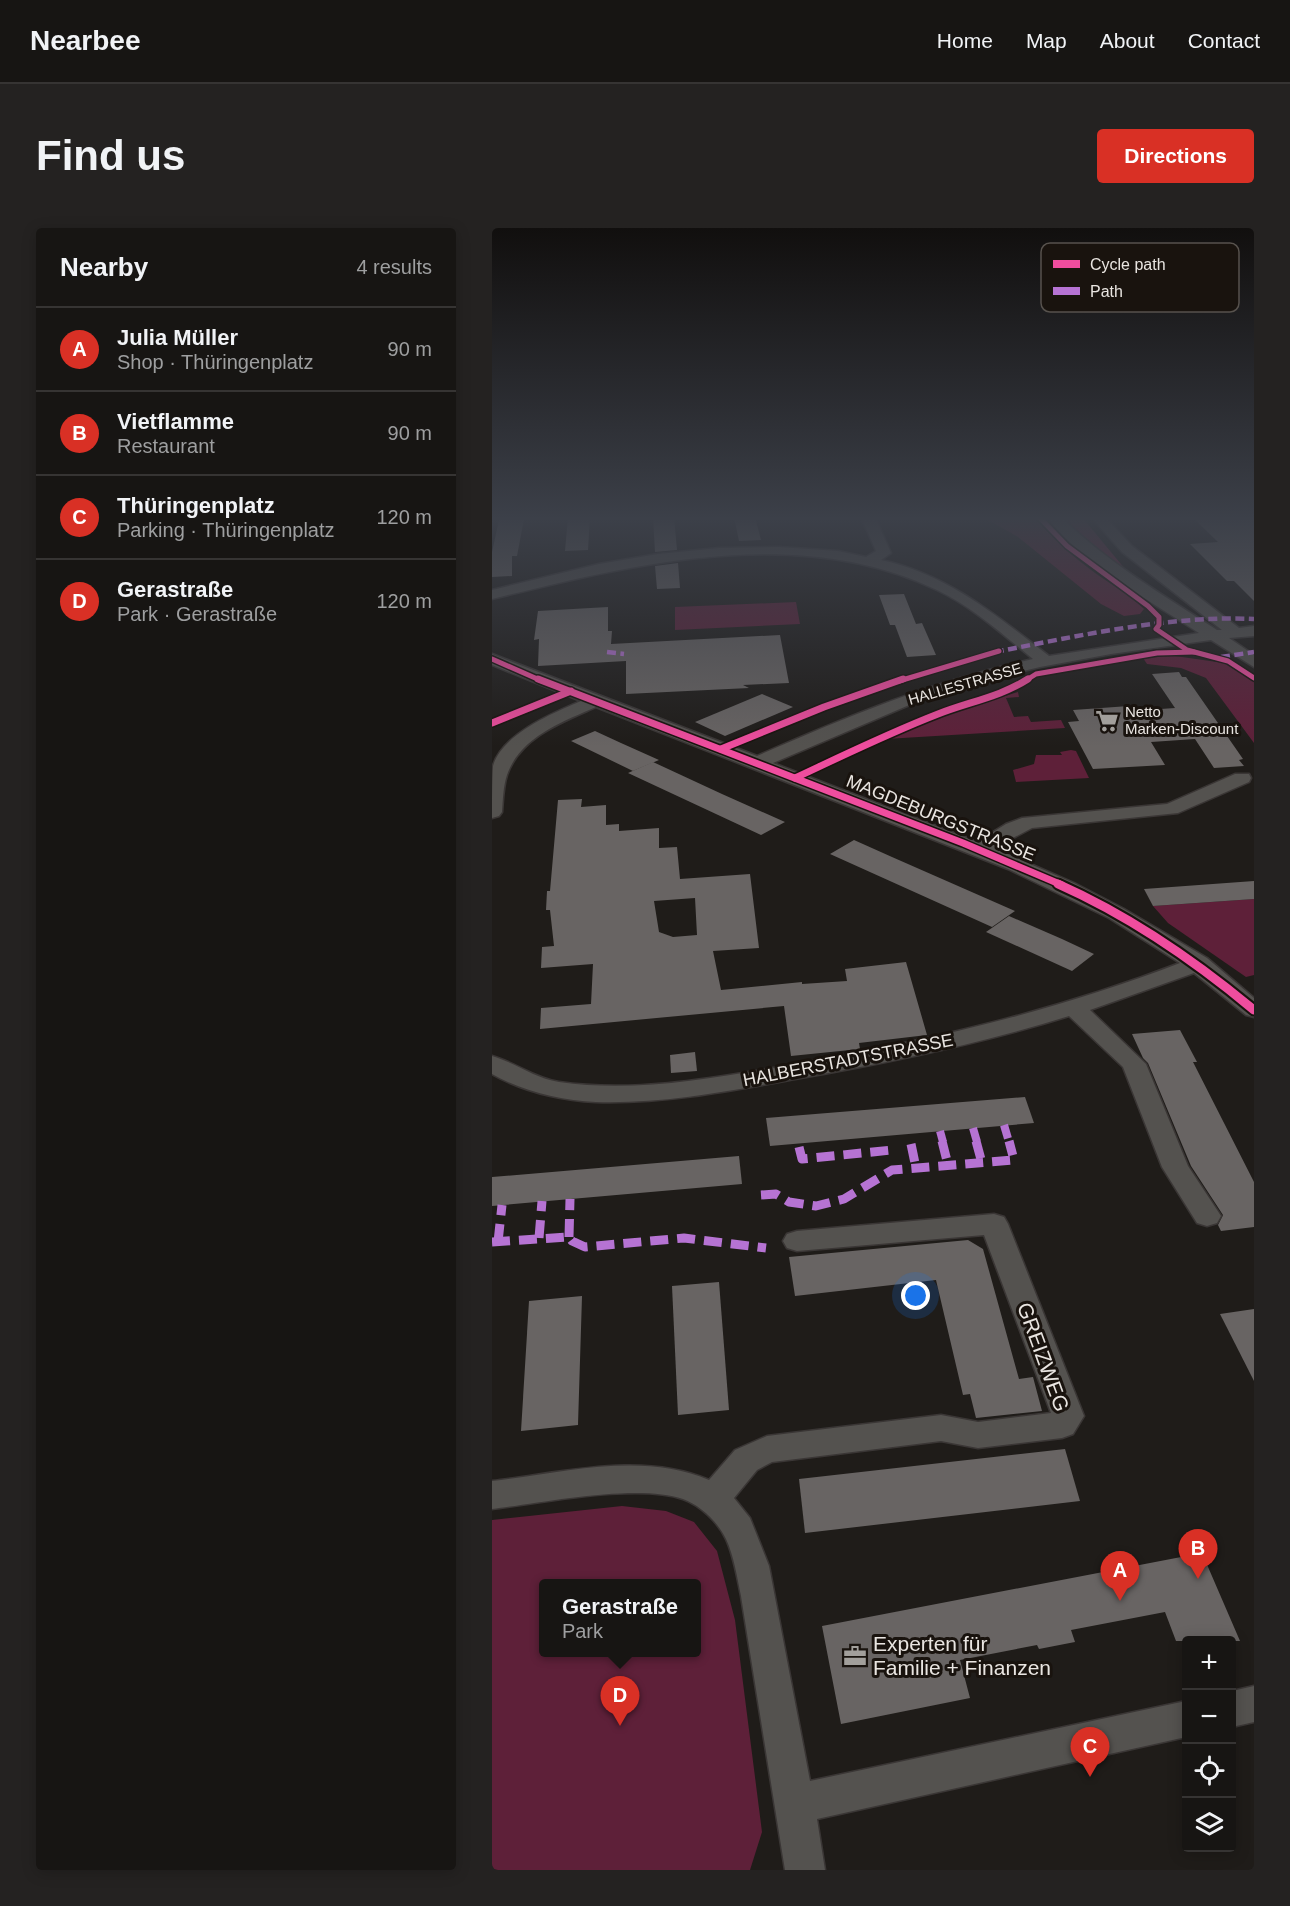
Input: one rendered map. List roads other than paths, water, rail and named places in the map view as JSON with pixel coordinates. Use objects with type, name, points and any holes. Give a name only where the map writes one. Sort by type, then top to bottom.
[{"type":"street","points":[[953,594],[971,604],[1046,661]]},
{"type":"street","points":[[1149,594],[1254,662]]},
{"type":"street","points":[[1172,594],[1204,618],[1213,630],[1212,636]]},
{"type":"street","points":[[1184,594],[1254,646]]},
{"type":"street","name":"HALLESTRASSE","points":[[757,763],[843,724],[970,679],[1046,661],[1254,631]]},
{"type":"street","name":"MAGDEBURGSTRASSE","points":[[492,659],[979,849],[1103,905],[1140,925],[1199,963],[1254,1010]]},
{"type":"street","points":[[492,812],[498,775],[512,749],[537,729],[595,701]]},
{"type":"street","name":"MAGDEBURGSTRASSE","points":[[979,849],[1013,828],[1029,822],[1171,809],[1242,778]]},
{"type":"street","name":"HALBERSTADTSTRASSE","points":[[492,1064],[518,1078],[558,1090],[614,1093],[698,1087],[900,1054],[1018,1025],[1135,988],[1199,963]]},
{"type":"street","points":[[1074,1008],[1134,1064],[1175,1167],[1207,1216]]},
{"type":"street","name":"GREIZWEG","points":[[712,1499],[746,1460],[767,1449],[941,1428],[978,1435],[1062,1425],[1068,1416],[994,1224],[797,1241]]},
{"type":"street","points":[[492,1495],[630,1480],[665,1482],[690,1487],[712,1499],[727,1512],[739,1529],[747,1551],[764,1626],[805,1870]]},
{"type":"street","points":[[1236,1708],[1254,1704]]},
{"type":"street","points":[[795,1804],[1181,1720]]},
{"type":"place","name":"Netto Marken-Discount","points":[[1107,721]]},
{"type":"place","name":"Vietflamme","points":[[1198,1579]]},
{"type":"place","name":"Julia Müller","points":[[1120,1601]]},
{"type":"place","name":"Experten für Familie + Finanzen","points":[[855,1656]]},
{"type":"place","name":"Gerastraße","points":[[620,1726]]},
{"type":"place","name":"Thüringenplatz","points":[[1090,1777]]}]
